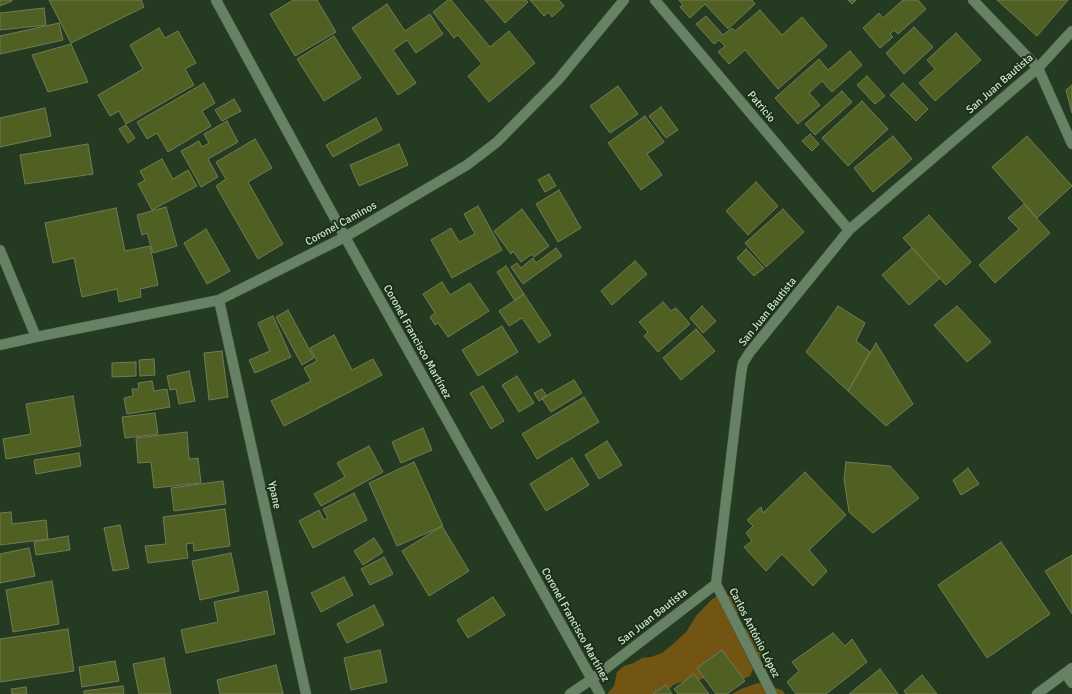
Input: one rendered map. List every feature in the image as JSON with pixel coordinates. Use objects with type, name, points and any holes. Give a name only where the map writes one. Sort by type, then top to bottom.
[{"type":"street","name":"Coronel Francisco Martínez","points":[[216,0],[345,237],[600,694]]},
{"type":"street","name":"Coronel Caminos","points":[[0,345],[219,300],[345,237],[467,165],[497,142],[558,80],[624,0]]},
{"type":"street","name":"Patricio","points":[[654,0],[849,230]]},
{"type":"street","points":[[973,0],[1038,68],[1072,144]]},
{"type":"street","name":"San Juan Bautista","points":[[570,694],[592,679],[716,584],[741,374],[743,363],[750,352],[849,230],[1038,68],[1072,31]]},
{"type":"street","points":[[0,250],[36,337]]},
{"type":"street","name":"Ypane","points":[[219,300],[306,694]]},
{"type":"street","name":"Carlos António López","points":[[716,584],[772,694]]},
{"type":"street","points":[[1037,694],[1068,670],[1072,683]]},
{"type":"shaded area","points":[[727,595],[732,597],[737,602],[738,618],[741,625],[755,636],[761,644],[763,655],[750,676],[739,681],[713,675],[688,684],[681,682],[673,685],[665,694],[607,694],[614,686],[617,672],[624,666],[634,663],[642,658],[651,657],[662,653],[687,631],[696,616],[710,601],[717,596]]},
{"type":"shaded area","points":[[758,683],[782,690],[785,694],[732,694]]},
{"type":"building","points":[[0,0],[12,0],[12,1],[0,6]]},
{"type":"building","points":[[49,0],[141,0],[144,7],[71,43]]},
{"type":"building","points":[[293,0],[317,0],[336,32],[295,56],[270,14]]},
{"type":"building","points":[[448,0],[451,0],[490,47],[509,31],[535,63],[489,102],[468,76],[482,64],[458,35],[454,38],[433,12]]},
{"type":"building","points":[[485,0],[526,0],[528,2],[505,23]]},
{"type":"building","points":[[530,0],[559,0],[564,6],[552,17],[549,12],[544,16]]},
{"type":"building","points":[[679,0],[752,0],[755,4],[728,29],[705,4],[690,18],[680,7],[683,5]]},
{"type":"building","points":[[848,0],[856,0],[852,4]]},
{"type":"building","points":[[903,0],[918,0],[926,9],[898,34],[894,30],[890,34],[893,37],[880,48],[863,28],[879,13],[883,18]]},
{"type":"building","points":[[997,0],[1068,0],[1037,36]]},
{"type":"building","points":[[387,4],[405,31],[430,14],[443,34],[416,53],[407,40],[393,50],[416,83],[398,95],[352,28]]},
{"type":"building","points":[[44,8],[46,25],[0,30],[0,13]]},
{"type":"building","points":[[760,10],[782,35],[802,17],[827,46],[778,89],[745,50],[729,64],[718,52],[725,46],[719,40],[714,44],[696,24],[706,16],[723,35],[732,28],[735,31]]},
{"type":"building","points":[[59,23],[63,40],[0,54],[0,36]]},
{"type":"building","points":[[914,27],[933,47],[904,74],[886,53]]},
{"type":"building","points":[[159,28],[165,38],[178,31],[196,63],[185,69],[194,85],[126,124],[119,111],[110,116],[98,95],[143,69],[130,45]]},
{"type":"building","points":[[956,33],[981,60],[935,101],[919,83],[935,69],[927,60]]},
{"type":"building","points":[[334,36],[361,78],[324,101],[297,59]]},
{"type":"building","points":[[71,44],[88,82],[48,92],[32,55]]},
{"type":"building","points":[[850,51],[862,65],[832,92],[822,81],[809,93],[820,105],[798,124],[775,98],[819,59],[828,70]]},
{"type":"building","points":[[867,76],[885,96],[875,104],[857,85]]},
{"type":"building","points":[[204,83],[215,103],[202,111],[211,126],[168,152],[157,133],[147,139],[137,122]]},
{"type":"building","points":[[903,83],[928,109],[916,121],[890,95]]},
{"type":"building","points":[[1072,85],[1072,113],[1066,90]]},
{"type":"building","points":[[618,86],[638,114],[610,133],[590,106]]},
{"type":"building","points":[[842,91],[852,102],[815,135],[805,124]]},
{"type":"building","points":[[234,99],[241,111],[222,121],[215,110]]},
{"type":"building","points":[[862,101],[888,129],[848,166],[822,138]]},
{"type":"building","points":[[661,107],[678,130],[666,138],[649,116]]},
{"type":"building","points":[[45,108],[51,136],[0,147],[0,118]]},
{"type":"building","points":[[645,116],[664,142],[647,154],[662,175],[641,190],[608,143]]},
{"type":"building","points":[[376,118],[382,130],[333,157],[326,145]]},
{"type":"building","points":[[227,121],[238,142],[208,159],[218,177],[201,187],[181,151],[199,141],[202,147],[209,143],[204,134]]},
{"type":"building","points":[[126,125],[135,138],[128,143],[119,129]]},
{"type":"building","points":[[810,134],[819,144],[812,151],[802,141]]},
{"type":"building","points":[[893,136],[912,159],[873,192],[854,168]]},
{"type":"building","points":[[1027,136],[1072,186],[1037,218],[992,167]]},
{"type":"building","points":[[255,139],[272,168],[248,182],[283,244],[258,259],[216,186],[226,179],[216,162]]},
{"type":"building","points":[[88,144],[93,174],[25,184],[20,155]]},
{"type":"building","points":[[399,144],[408,165],[359,186],[350,165]]},
{"type":"building","points":[[162,159],[173,179],[188,170],[197,186],[152,210],[138,184],[145,180],[140,171]]},
{"type":"building","points":[[549,174],[556,186],[545,192],[538,180]]},
{"type":"building","points":[[756,182],[778,206],[748,235],[726,211]]},
{"type":"building","points":[[559,190],[581,228],[558,242],[536,204]]},
{"type":"building","points":[[1024,204],[1050,233],[995,283],[979,265],[1019,229],[1008,218]]},
{"type":"building","points":[[478,206],[502,250],[452,278],[431,240],[451,228],[459,242],[475,234],[464,214]]},
{"type":"building","points":[[166,207],[177,246],[153,253],[147,233],[142,235],[137,215]]},
{"type":"building","points":[[116,208],[125,251],[150,246],[158,285],[140,289],[141,297],[119,302],[117,289],[82,297],[74,258],[53,263],[45,223]]},
{"type":"building","points":[[522,209],[549,246],[534,257],[532,254],[521,262],[513,251],[511,254],[494,231]]},
{"type":"building","points":[[783,209],[804,232],[766,267],[745,243]]},
{"type":"building","points":[[929,215],[971,262],[946,285],[903,238]]},
{"type":"building","points":[[206,229],[230,271],[207,284],[184,243]]},
{"type":"building","points":[[556,248],[562,256],[523,284],[511,267],[517,263],[521,268],[533,258],[536,263]]},
{"type":"building","points":[[912,248],[940,278],[909,305],[882,275]]},
{"type":"building","points":[[746,249],[764,268],[754,276],[737,258]]},
{"type":"building","points":[[635,261],[647,274],[612,305],[601,291]]},
{"type":"building","points":[[506,266],[524,294],[515,301],[497,272]]},
{"type":"building","points":[[442,282],[450,295],[470,283],[489,311],[448,337],[438,323],[435,325],[430,317],[435,313],[423,294]]},
{"type":"building","points":[[524,294],[551,335],[539,343],[522,318],[509,326],[499,311]]},
{"type":"building","points":[[663,302],[671,311],[676,308],[690,324],[658,352],[644,336],[648,332],[639,322]]},
{"type":"building","points":[[702,306],[716,321],[703,333],[690,318]]},
{"type":"building","points":[[838,306],[865,323],[856,341],[870,352],[848,391],[806,352]]},
{"type":"building","points":[[957,306],[991,342],[967,362],[934,325]]},
{"type":"building","points":[[288,310],[314,358],[302,365],[276,317]]},
{"type":"building","points":[[273,316],[291,357],[255,373],[249,360],[270,351],[258,323]]},
{"type":"building","points":[[502,326],[518,352],[478,376],[462,350]]},
{"type":"building","points":[[696,329],[715,351],[681,380],[663,358]]},
{"type":"building","points":[[334,335],[352,370],[373,359],[382,375],[284,426],[271,401],[311,381],[304,368],[317,361],[310,348]]},
{"type":"building","points":[[876,343],[913,404],[886,426],[848,391]]},
{"type":"building","points":[[222,351],[228,397],[209,400],[204,353]]},
{"type":"building","points":[[154,359],[155,375],[140,376],[139,360]]},
{"type":"building","points":[[136,362],[136,376],[112,377],[112,363]]},
{"type":"building","points":[[189,371],[195,401],[179,404],[176,389],[170,390],[167,376]]},
{"type":"building","points":[[517,376],[534,403],[519,412],[502,385]]},
{"type":"building","points":[[574,380],[582,393],[551,412],[542,398]]},
{"type":"building","points":[[152,381],[154,391],[167,389],[170,407],[127,414],[124,398],[133,396],[132,389],[139,389],[138,383]]},
{"type":"building","points":[[483,386],[504,421],[491,429],[470,393]]},
{"type":"building","points":[[542,389],[547,396],[539,401],[534,393]]},
{"type":"building","points":[[73,396],[81,446],[6,459],[3,439],[31,434],[26,404]]},
{"type":"building","points":[[584,397],[599,422],[537,459],[522,434]]},
{"type":"building","points":[[155,413],[158,434],[125,438],[122,417]]},
{"type":"building","points":[[423,428],[432,450],[401,463],[392,442]]},
{"type":"building","points":[[187,432],[189,459],[198,458],[201,483],[154,488],[151,462],[138,463],[136,438]]},
{"type":"building","points":[[607,441],[622,465],[599,479],[585,455]]},
{"type":"building","points":[[369,446],[383,472],[321,506],[314,494],[345,477],[337,463]]},
{"type":"building","points":[[79,453],[81,466],[36,474],[34,460]]},
{"type":"building","points":[[572,458],[589,485],[546,511],[530,484]]},
{"type":"building","points":[[414,462],[443,526],[397,546],[369,483]]},
{"type":"building","points":[[846,462],[890,466],[919,498],[873,533],[849,512],[844,479]]},
{"type":"building","points":[[968,468],[979,484],[961,495],[953,480]]},
{"type":"building","points":[[805,472],[846,515],[809,550],[827,571],[813,586],[782,554],[766,571],[744,547],[752,541],[746,533],[753,526],[747,520],[761,507],[763,513]]},
{"type":"building","points":[[223,481],[226,504],[174,511],[171,488]]},
{"type":"building","points":[[354,493],[367,520],[313,548],[299,521],[319,510],[324,520],[328,518],[323,509]]},
{"type":"building","points":[[225,509],[230,546],[194,551],[193,543],[186,544],[188,558],[148,563],[145,546],[166,544],[163,517]]},
{"type":"building","points":[[11,512],[12,524],[46,520],[48,539],[0,545],[0,513]]},
{"type":"building","points":[[120,525],[129,568],[113,571],[104,528]]},
{"type":"building","points":[[442,526],[469,571],[429,596],[402,551]]},
{"type":"building","points":[[68,536],[70,550],[36,555],[34,542]]},
{"type":"building","points":[[374,538],[383,552],[363,565],[354,551]]},
{"type":"building","points":[[1001,542],[1050,614],[987,658],[938,585]]},
{"type":"building","points":[[29,548],[35,576],[0,583],[0,554]]},
{"type":"building","points":[[231,553],[239,591],[200,600],[192,561]]},
{"type":"building","points":[[1072,555],[1072,614],[1045,571]]},
{"type":"building","points":[[384,557],[393,574],[370,585],[361,569]]},
{"type":"building","points":[[344,577],[353,595],[321,612],[311,593]]},
{"type":"building","points":[[52,581],[59,624],[13,632],[6,590]]},
{"type":"building","points":[[267,591],[275,634],[186,653],[181,630],[218,622],[214,602]]},
{"type":"building","points":[[493,597],[505,615],[468,638],[457,620]]},
{"type":"building","points":[[374,605],[384,625],[347,643],[337,624]]},
{"type":"building","points":[[68,629],[74,671],[0,682],[0,639]]},
{"type":"building","points":[[833,633],[845,646],[852,639],[867,662],[826,694],[796,694],[787,682],[799,671],[792,662]]},
{"type":"building","points":[[380,650],[387,682],[351,690],[344,658]]},
{"type":"building","points":[[722,650],[745,681],[727,694],[716,694],[697,668]]},
{"type":"building","points":[[164,658],[171,694],[139,694],[133,664]]},
{"type":"building","points":[[115,661],[119,681],[82,687],[79,667]]},
{"type":"building","points":[[276,665],[283,694],[220,694],[217,680]]},
{"type":"building","points":[[880,669],[898,694],[849,694]]},
{"type":"building","points":[[694,674],[709,694],[678,694],[674,689]]},
{"type":"building","points":[[922,675],[937,694],[906,694],[904,691]]},
{"type":"building","points":[[666,685],[672,694],[653,694]]},
{"type":"building","points":[[123,686],[124,694],[84,694],[84,691]]},
{"type":"building","points":[[26,687],[27,694],[12,694],[11,689]]}]
